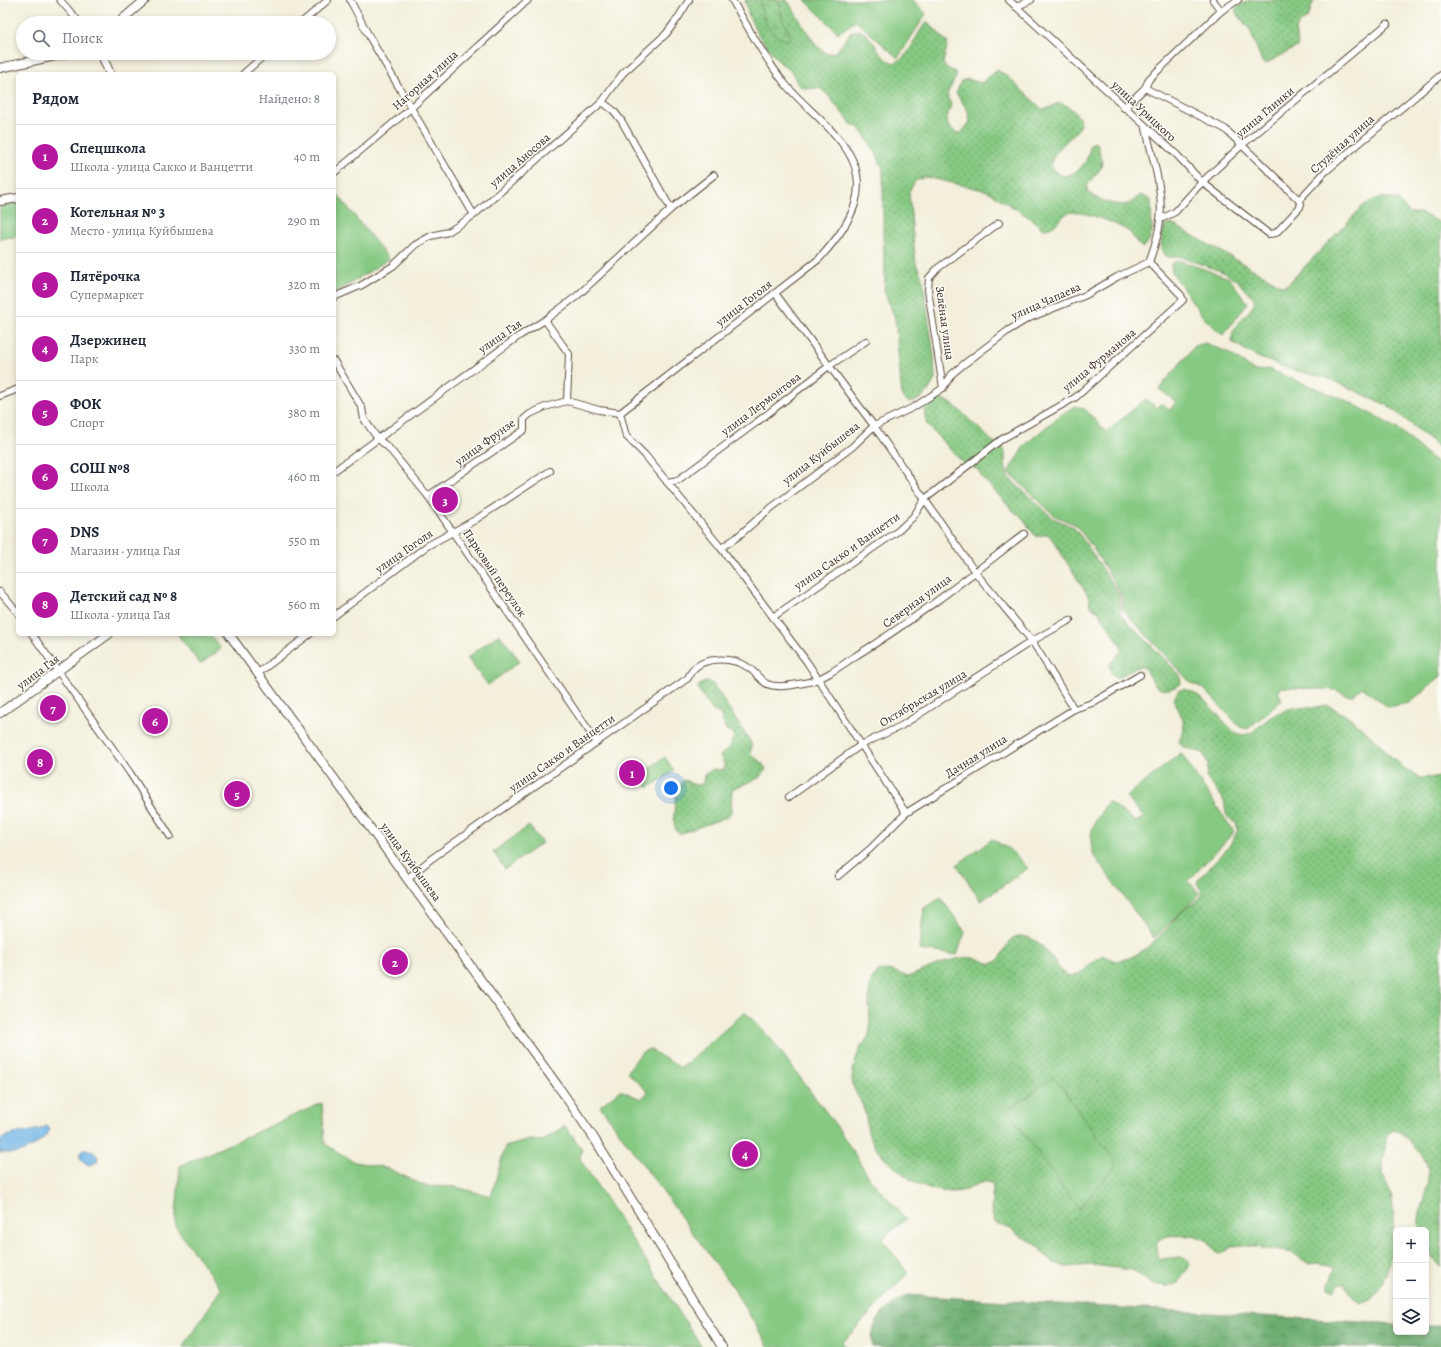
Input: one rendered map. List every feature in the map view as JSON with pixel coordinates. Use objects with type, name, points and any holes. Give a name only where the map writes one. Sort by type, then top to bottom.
[{"type":"main road","points":[[126,16],[145,0]]},
{"type":"main road","points":[[0,68],[37,60]]},
{"type":"main road","points":[[104,60],[109,72]]},
{"type":"main road","points":[[0,201],[16,198]]},
{"type":"main road","name":"улица Гая","points":[[0,713],[106,636]]},
{"type":"main road","name":"улица Куйбышева","points":[[230,636],[408,878],[572,1106],[598,1144],[722,1347]]},
{"type":"street","points":[[60,0],[74,16]]},
{"type":"street","points":[[310,16],[328,0]]},
{"type":"street","points":[[350,0],[474,215]]},
{"type":"street","name":"Нагорная улица","points":[[336,171],[411,108],[528,0]]},
{"type":"street","name":"улица Аносова","points":[[336,296],[362,284],[393,266],[415,245],[431,236],[448,232],[474,215],[602,102],[624,73],[666,34],[689,0]]},
{"type":"street","name":"улица Гоголя","points":[[620,413],[819,259],[832,245],[850,217],[859,192],[857,169],[842,142],[786,85],[762,50],[732,0]]},
{"type":"street","name":"улица Урицкого","points":[[1008,0],[1176,155],[1202,182],[1269,234]]},
{"type":"street","points":[[1016,7],[1031,0]]},
{"type":"street","points":[[1213,0],[1221,11]]},
{"type":"street","points":[[1124,108],[1145,88],[1149,79],[1221,11],[1238,0]]},
{"type":"street","name":"улица Глинки","points":[[1161,219],[1175,212],[1202,182],[1242,145],[1387,24]]},
{"type":"street","points":[[244,72],[259,60]]},
{"type":"street","name":"Студёная улица","points":[[1269,234],[1276,233],[1300,208],[1301,204],[1299,200],[1325,172],[1441,74]]},
{"type":"street","points":[[1145,88],[1224,129],[1299,200]]},
{"type":"street","points":[[602,102],[621,120],[671,209]]},
{"type":"street","points":[[1145,128],[1159,189],[1161,219],[1157,240],[1149,262]]},
{"type":"street","name":"улица Гая","points":[[336,470],[519,336],[545,320],[577,296],[671,209],[714,175]]},
{"type":"street","name":"Зелёная улица","points":[[943,388],[928,290],[929,278],[938,268],[999,223]]},
{"type":"street","name":"улица Фурманова","points":[[1002,439],[1076,397],[1183,300],[1181,294],[1149,262]]},
{"type":"street","name":"улица Чапаева","points":[[943,388],[952,374],[960,367],[1026,319],[1086,295],[1117,277],[1149,262]]},
{"type":"street","points":[[775,293],[874,426],[976,572],[1032,641],[1074,709]]},
{"type":"street","points":[[545,320],[569,354],[567,401],[599,410],[620,413],[626,436],[645,455],[721,548],[808,662],[906,813]]},
{"type":"street","name":"улица Лермонтова","points":[[667,482],[678,480],[757,422],[829,366],[866,341]]},
{"type":"street","name":"Парковый переулок","points":[[336,364],[362,408],[364,419],[378,439],[388,447],[428,496],[596,741]]},
{"type":"street","name":"улица Куйбышева","points":[[721,548],[736,538],[767,510],[852,448],[874,426],[914,407],[943,388]]},
{"type":"street","points":[[0,396],[16,390]]},
{"type":"street","name":"улица Фрунзе","points":[[428,496],[524,430],[524,419],[530,414],[545,407],[567,401]]},
{"type":"street","name":"улица Сакко и Ванцетти","points":[[773,616],[898,531],[913,517],[925,499],[1002,439]]},
{"type":"street","name":"улица Гоголя","points":[[336,614],[427,546],[476,520],[550,471]]},
{"type":"street","name":"Северная улица","points":[[818,679],[898,630],[1024,534]]},
{"type":"street","points":[[0,592],[16,611]]},
{"type":"street","name":"Октябрьская улица","points":[[789,797],[861,745],[901,726],[1032,641],[1070,620]]},
{"type":"street","points":[[33,636],[126,766],[170,836]]},
{"type":"street","points":[[258,673],[307,636]]},
{"type":"street","name":"улица Сакко и Ванцетти","points":[[408,878],[596,741],[688,678],[692,670],[698,664],[708,661],[731,660],[749,667],[767,683],[778,686],[818,679]]},
{"type":"street","name":"Дачная улица","points":[[838,876],[870,849],[906,813],[1074,709],[1092,703],[1140,675]]},
{"type":"green space","points":[[745,0],[787,0],[816,45],[827,54],[836,52],[851,32],[859,30],[869,37],[884,57],[894,63],[905,56],[922,28],[926,23],[929,23],[948,43],[943,63],[945,67],[955,72],[956,77],[947,94],[951,105],[946,120],[951,129],[961,133],[970,122],[968,111],[956,93],[961,81],[968,79],[981,83],[997,70],[1006,75],[1042,109],[1049,108],[1058,103],[1066,105],[1079,117],[1081,125],[1057,151],[1053,158],[1052,165],[1055,171],[1063,176],[1074,173],[1085,162],[1090,145],[1094,142],[1097,143],[1102,161],[1101,168],[1088,184],[1087,191],[1101,200],[1112,204],[1128,204],[1141,195],[1151,200],[1152,232],[1149,241],[1142,248],[1130,233],[1123,228],[1097,217],[1071,212],[1066,214],[1051,228],[1043,229],[1030,218],[988,191],[926,177],[915,181],[909,192],[914,247],[916,263],[923,280],[934,356],[935,379],[923,397],[914,402],[908,402],[902,397],[895,318],[884,291],[883,170],[878,157],[860,128],[851,124],[827,94],[819,88],[806,89],[798,85],[792,72],[778,61],[757,33],[749,16]]},
{"type":"green space","points":[[761,0],[779,0],[782,19],[791,36],[788,40],[771,31],[762,13]]},
{"type":"green space","points":[[805,0],[913,0],[926,14],[898,58],[856,21],[838,33]]},
{"type":"green space","points":[[1249,0],[1314,0],[1308,17],[1299,24],[1295,31],[1298,43],[1297,47],[1266,64],[1262,62],[1250,30],[1235,11],[1237,7]]},
{"type":"green space","points":[[336,193],[389,259],[336,293]]},
{"type":"green space","points":[[1381,197],[1398,200],[1410,213],[1421,213],[1441,223],[1441,449],[1389,406],[1327,378],[1289,369],[1255,356],[1232,342],[1234,330],[1255,302],[1252,295],[1245,290],[1238,281],[1223,272],[1178,256],[1169,258],[1163,253],[1161,242],[1162,234],[1167,225],[1172,224],[1283,286],[1288,284],[1362,207]]},
{"type":"green space","points":[[16,203],[16,236],[0,239],[0,206]]},
{"type":"green space","points":[[1178,260],[1229,278],[1248,303],[1223,335],[1203,317],[1172,272],[1171,264]]},
{"type":"green space","points":[[1205,343],[1227,352],[1255,371],[1268,369],[1350,402],[1398,429],[1441,467],[1441,676],[1409,703],[1388,707],[1362,687],[1352,696],[1336,690],[1281,687],[1278,691],[1282,700],[1248,729],[1240,727],[1204,689],[1190,682],[1123,610],[1121,593],[1091,545],[1076,525],[1055,516],[1008,472],[1025,445],[1059,416],[1075,406],[1085,409],[1106,432],[1146,399],[1157,408],[1162,403],[1170,410],[1176,402],[1159,389],[1195,346]]},
{"type":"green space","points":[[938,399],[945,400],[954,405],[992,441],[1002,446],[1005,452],[1005,464],[1008,477],[1053,518],[1073,527],[1119,593],[1121,615],[1180,675],[1180,684],[1164,690],[1159,688],[1143,667],[1134,668],[1116,677],[1113,676],[1110,664],[1122,650],[1120,644],[1098,611],[1090,606],[1089,597],[1052,539],[1048,534],[1036,537],[1019,514],[1015,513],[981,476],[979,470],[964,464],[927,425],[924,411],[931,402]]},
{"type":"green space","points":[[499,634],[520,661],[488,685],[467,658]]},
{"type":"green space","points":[[179,636],[211,636],[221,649],[200,664]]},
{"type":"green space","points":[[707,681],[713,684],[750,741],[752,746],[750,753],[762,763],[766,769],[759,778],[732,789],[731,812],[727,817],[679,834],[676,830],[674,807],[681,784],[685,780],[698,785],[703,783],[704,775],[713,769],[724,770],[724,763],[720,756],[730,747],[734,736],[733,732],[726,730],[720,714],[712,710],[698,689],[699,685]]},
{"type":"green space","points":[[1183,689],[1193,692],[1204,700],[1235,733],[1243,735],[1251,733],[1269,718],[1280,712],[1295,707],[1312,708],[1327,705],[1348,716],[1380,744],[1387,753],[1408,771],[1419,778],[1441,777],[1441,1267],[1431,1255],[1429,1250],[1429,1227],[1419,1227],[1420,1212],[1427,1184],[1427,1166],[1423,1157],[1407,1139],[1400,1132],[1393,1130],[1386,1137],[1383,1169],[1383,1174],[1391,1196],[1393,1210],[1393,1238],[1391,1252],[1384,1280],[1378,1291],[1371,1299],[1360,1303],[1353,1297],[1345,1284],[1340,1284],[1334,1290],[1329,1288],[1335,1266],[1318,1263],[1309,1264],[1293,1253],[1242,1245],[1232,1246],[1224,1253],[1220,1254],[1216,1252],[1207,1241],[1194,1235],[1171,1236],[1161,1238],[1158,1242],[1156,1250],[1160,1259],[1181,1257],[1189,1261],[1190,1265],[1177,1284],[1168,1286],[1153,1285],[1133,1270],[1093,1265],[1066,1267],[1051,1262],[1035,1243],[1020,1236],[1011,1229],[995,1223],[991,1211],[993,1187],[991,1183],[984,1182],[965,1190],[951,1192],[937,1190],[916,1183],[893,1165],[871,1141],[864,1109],[853,1086],[852,1078],[856,1059],[869,1033],[869,991],[873,978],[877,973],[889,970],[908,977],[934,966],[962,958],[979,959],[991,964],[1000,958],[1011,940],[1020,936],[1036,941],[1048,952],[1063,972],[1069,977],[1074,976],[1079,974],[1103,955],[1115,961],[1125,959],[1144,950],[1184,910],[1202,896],[1202,892],[1197,883],[1198,880],[1228,848],[1238,830],[1236,823],[1228,818],[1223,799],[1220,794],[1207,779],[1208,764],[1203,753],[1183,747],[1179,742],[1184,729],[1183,720],[1174,699],[1178,691]]},
{"type":"green space","points":[[1181,753],[1234,832],[1188,881],[1200,894],[1154,938],[1094,856],[1091,833],[1096,821],[1108,801],[1136,822],[1144,817],[1126,797]]},
{"type":"green space","points":[[665,757],[674,771],[648,788],[639,775]]},
{"type":"green space","points":[[529,826],[542,843],[505,869],[493,852]]},
{"type":"green space","points":[[992,839],[1009,849],[1028,868],[981,901],[957,865]]},
{"type":"green space","points":[[941,898],[965,932],[957,955],[919,950],[924,908]]},
{"type":"green space","points":[[745,1012],[772,1040],[838,1128],[871,1180],[906,1219],[882,1239],[908,1273],[842,1343],[846,1347],[769,1347],[731,1285],[600,1106],[620,1090],[641,1099],[648,1092],[627,1072],[641,1053],[649,1049],[681,1068]]},
{"type":"green space","points":[[1054,1077],[1117,1164],[1079,1209],[1008,1111]]},
{"type":"green space","points":[[322,1103],[325,1144],[355,1162],[387,1168],[425,1186],[455,1187],[491,1196],[505,1147],[530,1140],[543,1141],[565,1126],[582,1149],[580,1159],[702,1347],[183,1347],[221,1289],[175,1226],[180,1166]]},
{"type":"green space","points":[[907,1295],[1393,1324],[1393,1335],[1429,1335],[1429,1325],[1441,1325],[1441,1347],[872,1347],[872,1338],[876,1322],[892,1305]]},
{"type":"water","points":[[47,1126],[50,1129],[45,1137],[25,1151],[0,1153],[0,1140],[5,1137]]},
{"type":"water","points":[[83,1149],[90,1150],[95,1154],[98,1157],[97,1162],[89,1165],[82,1161],[79,1155]]},
{"type":"place","name":"Пятёрочка","points":[[445,500]]},
{"type":"place","name":"DNS","points":[[53,708]]},
{"type":"place","name":"СОШ №8","points":[[155,721]]},
{"type":"place","name":"Детский сад № 8","points":[[40,762]]},
{"type":"place","name":"Спецшкола","points":[[632,773]]},
{"type":"place","name":"ФОК","points":[[237,794]]},
{"type":"place","name":"Котельная № 3","points":[[395,962]]},
{"type":"place","name":"Дзержинец","points":[[745,1154]]}]
